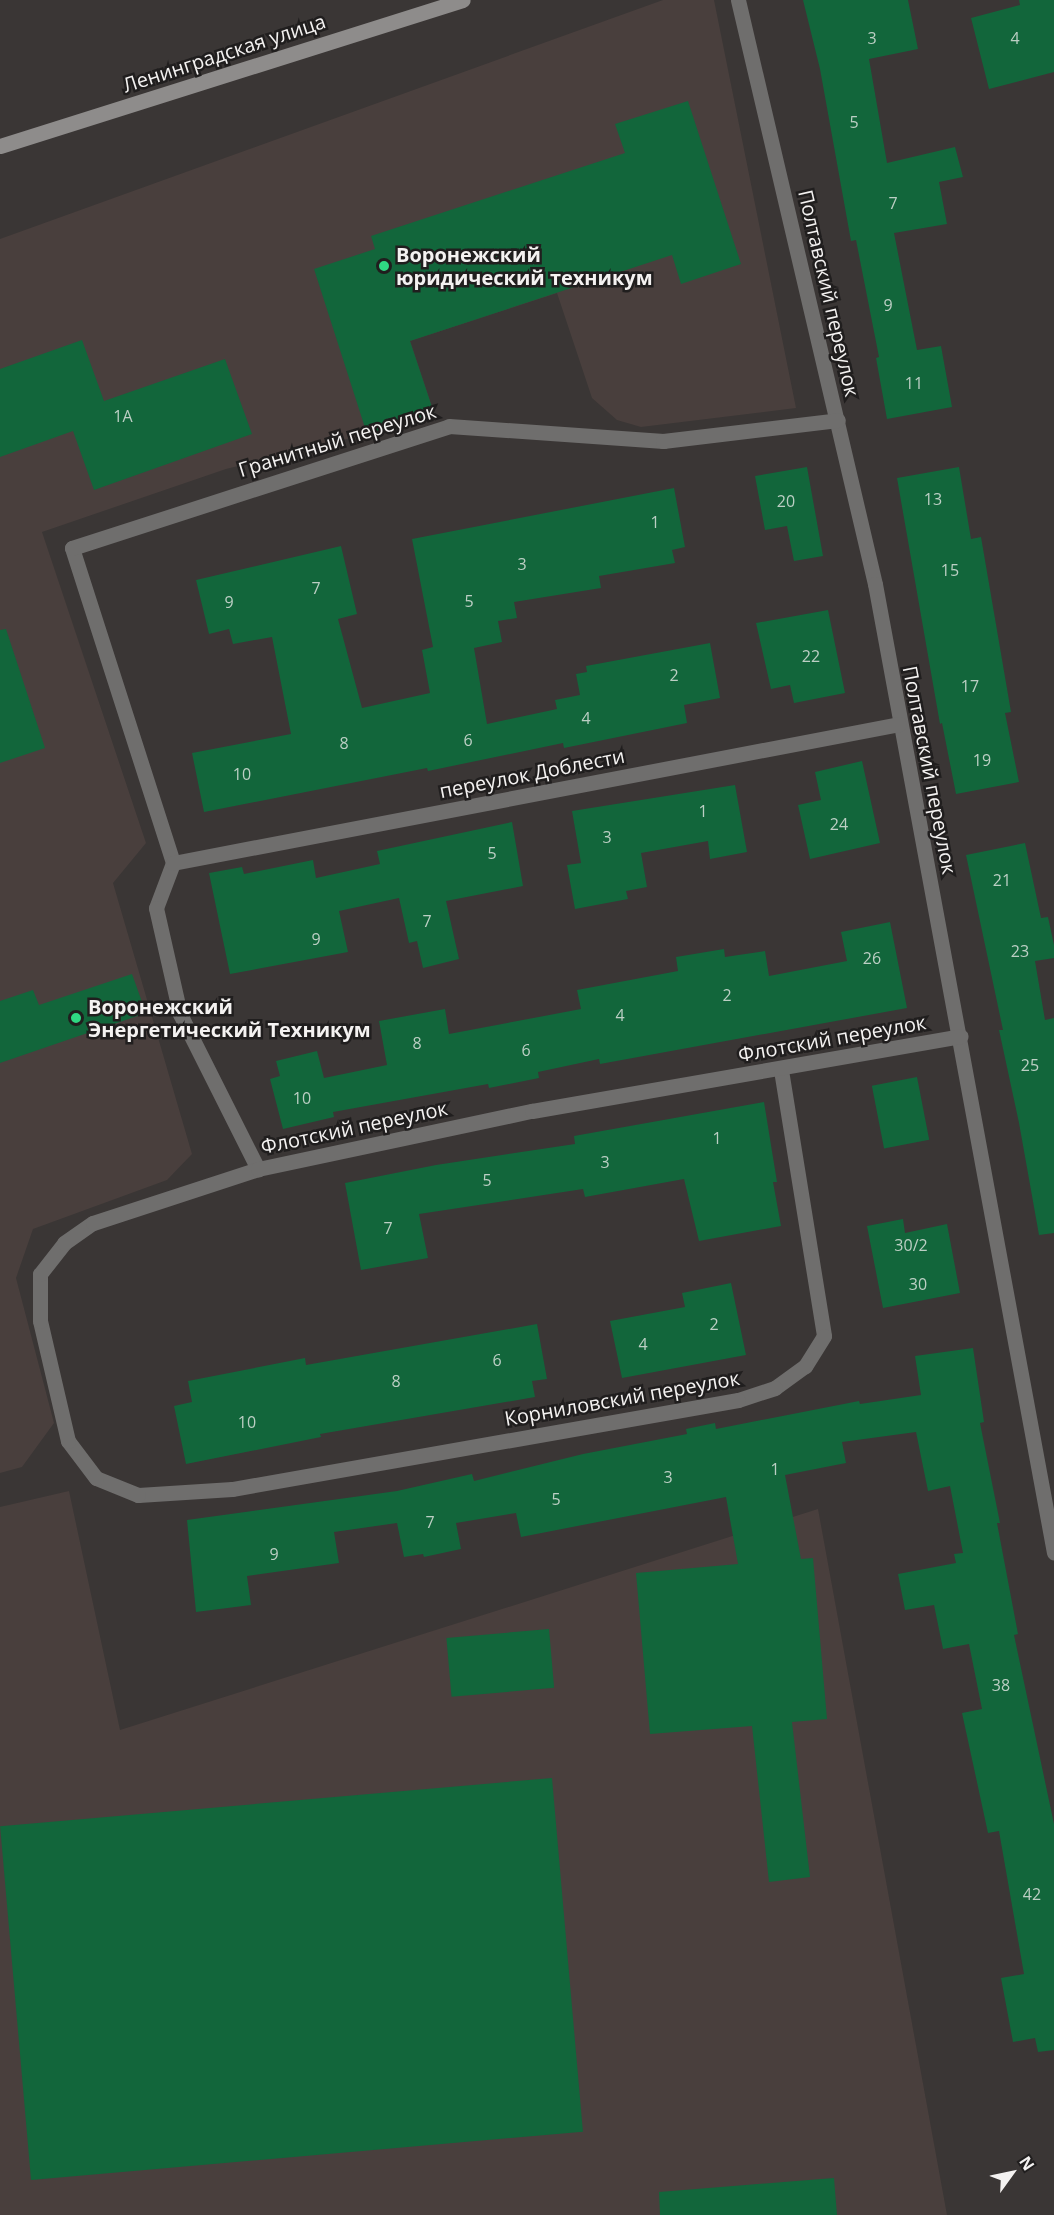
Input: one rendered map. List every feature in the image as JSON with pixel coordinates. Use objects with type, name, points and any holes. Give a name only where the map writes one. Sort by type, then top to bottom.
[{"type":"main road","name":"Ленинградская улица","points":[[0,146],[462,0]]},
{"type":"street","name":"Полтавский переулок","points":[[738,0],[875,584],[899,724],[960,1036],[1054,1553]]},
{"type":"street","name":"Гранитный переулок","points":[[173,862],[72,548],[449,426],[663,441],[838,420]]},
{"type":"street","name":"переулок Доблести","points":[[173,862],[899,724]]},
{"type":"street","points":[[173,862],[156,908],[180,1014],[258,1169]]},
{"type":"street","name":"Флотский переулок","points":[[138,1495],[96,1478],[68,1441],[40,1321],[40,1274],[64,1243],[93,1223],[258,1169],[532,1111],[781,1070],[960,1036]]},
{"type":"street","name":"Корниловский переулок","points":[[138,1495],[232,1489],[738,1400],[775,1388],[805,1366],[824,1335],[781,1070]]},
{"type":"shaded area","name":"Воронежский юридический техникум","points":[[663,0],[714,0],[796,408],[641,427],[617,420],[592,398],[557,293],[410,341],[434,413],[367,434],[226,469],[42,532],[146,843],[113,883],[192,1154],[167,1180],[33,1229],[16,1278],[54,1423],[22,1467],[0,1473],[0,239]]},
{"type":"shaded area","points":[[69,1491],[120,1730],[818,1509],[947,2215],[0,2215],[0,1507]]},
{"type":"building","points":[[803,0],[908,0],[918,49],[869,59],[887,163],[955,147],[963,177],[939,182],[947,224],[894,233],[917,350],[941,346],[952,407],[887,419],[876,358],[879,357],[856,240],[851,241],[820,69]]},
{"type":"building","points":[[1019,0],[1054,0],[1054,72],[989,89],[971,18],[1020,5]]},
{"type":"building","points":[[688,101],[741,264],[681,284],[672,255],[410,341],[434,413],[367,434],[314,269],[375,249],[371,236],[625,153],[615,124]]},
{"type":"building","points":[[82,340],[104,401],[225,359],[252,434],[94,490],[73,431],[0,457],[0,369]]},
{"type":"building","points":[[807,467],[823,556],[794,561],[787,526],[765,530],[755,476]]},
{"type":"building","points":[[959,467],[971,539],[981,537],[1011,712],[1005,713],[1019,782],[956,794],[942,723],[940,724],[897,478]]},
{"type":"building","points":[[674,488],[685,547],[672,550],[675,563],[599,576],[601,588],[514,602],[517,618],[498,621],[502,642],[474,648],[487,724],[557,709],[555,700],[580,695],[576,674],[587,672],[586,666],[710,643],[720,698],[684,705],[687,723],[564,748],[563,743],[428,771],[427,768],[204,812],[192,753],[291,734],[272,637],[233,644],[229,629],[209,634],[196,580],[341,546],[357,614],[338,619],[362,708],[430,693],[422,650],[433,647],[412,539]]},
{"type":"building","points":[[828,610],[845,693],[794,703],[790,685],[771,689],[756,623]]},
{"type":"building","points":[[6,629],[45,748],[0,763],[0,630]]},
{"type":"building","points":[[862,761],[880,843],[810,859],[798,805],[821,800],[815,772]]},
{"type":"building","points":[[735,785],[747,852],[710,859],[708,841],[641,853],[647,887],[626,891],[628,899],[575,909],[567,865],[581,863],[572,811]]},
{"type":"building","points":[[512,822],[523,886],[446,901],[459,959],[423,968],[417,941],[409,943],[399,898],[339,911],[348,952],[230,974],[209,873],[242,867],[244,874],[313,860],[316,878],[380,864],[377,851]]},
{"type":"building","points":[[1025,843],[1041,918],[1048,917],[1054,945],[1054,958],[1035,961],[1045,1020],[1054,1018],[1054,1233],[1039,1235],[1019,1123],[999,1030],[1003,1030],[966,855]]},
{"type":"building","points":[[890,922],[907,1008],[600,1064],[599,1059],[538,1072],[539,1078],[489,1088],[488,1084],[333,1112],[334,1117],[283,1129],[270,1079],[280,1076],[276,1061],[317,1051],[324,1078],[387,1065],[379,1021],[445,1009],[449,1034],[581,1009],[577,990],[678,971],[676,957],[724,949],[725,957],[765,951],[769,976],[847,961],[841,932]]},
{"type":"building","points":[[132,974],[146,1013],[0,1063],[0,1001],[33,990],[39,1005]]},
{"type":"building","points":[[917,1077],[929,1140],[884,1149],[872,1086]]},
{"type":"building","points":[[764,1102],[777,1182],[773,1182],[781,1226],[699,1241],[684,1179],[585,1197],[583,1189],[419,1214],[428,1258],[361,1270],[345,1183],[436,1165],[575,1144],[574,1136]]},
{"type":"building","points":[[903,1219],[905,1233],[947,1224],[960,1293],[883,1308],[867,1226]]},
{"type":"building","points":[[731,1283],[746,1355],[622,1378],[610,1321],[685,1307],[682,1293]]},
{"type":"building","points":[[537,1324],[547,1379],[532,1381],[535,1397],[320,1434],[321,1437],[186,1464],[174,1406],[192,1402],[188,1381],[305,1358],[306,1365]]},
{"type":"building","points":[[973,1348],[984,1422],[980,1423],[1000,1523],[997,1523],[1018,1634],[1014,1635],[1054,1824],[1054,2050],[1038,2052],[1035,2038],[1013,2042],[1001,1978],[1024,1974],[999,1831],[988,1833],[962,1713],[982,1709],[969,1644],[943,1649],[934,1605],[905,1610],[898,1574],[956,1563],[954,1554],[963,1553],[950,1486],[928,1491],[916,1432],[842,1442],[846,1463],[785,1475],[801,1559],[813,1558],[827,1719],[792,1722],[810,1877],[769,1882],[752,1726],[650,1734],[636,1573],[738,1564],[726,1497],[521,1537],[516,1513],[456,1523],[461,1549],[424,1557],[423,1554],[404,1557],[397,1523],[334,1532],[339,1563],[247,1576],[251,1605],[196,1612],[187,1520],[397,1491],[472,1474],[474,1481],[583,1454],[687,1434],[686,1429],[715,1423],[716,1429],[859,1401],[860,1404],[921,1395],[915,1356]]},
{"type":"building","points":[[549,1629],[554,1688],[452,1697],[446,1638]]},
{"type":"building","points":[[552,1778],[583,2132],[31,2180],[0,1826]]},
{"type":"building","points":[[834,2178],[837,2215],[660,2215],[659,2192]]},
{"type":"place","name":"Воронежский юридический техникум","points":[[384,266]]},
{"type":"place","name":"Воронежский Энергетический Техникум","points":[[76,1018]]}]
